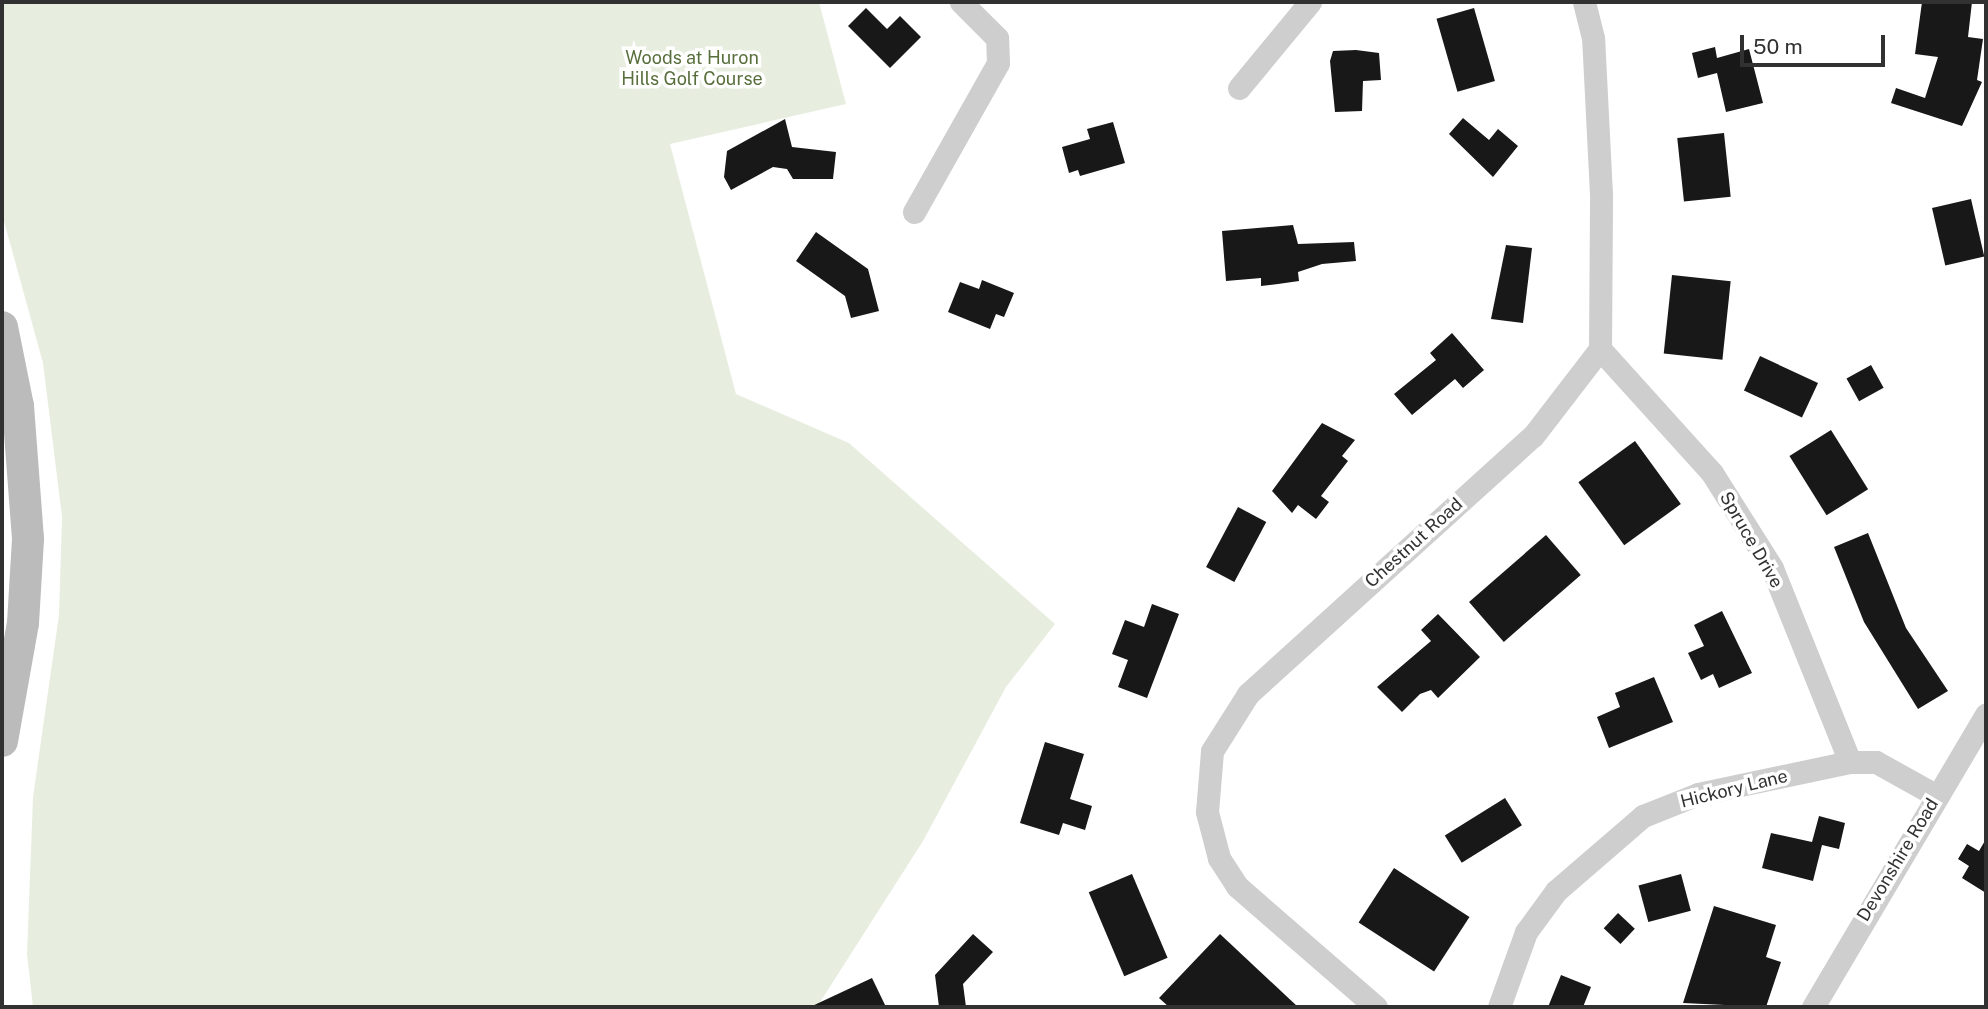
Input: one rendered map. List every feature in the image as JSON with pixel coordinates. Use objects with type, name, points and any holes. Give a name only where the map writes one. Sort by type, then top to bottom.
[{"type":"main road","points":[[2,327],[19,418],[28,539],[23,623],[2,741]]},
{"type":"street","points":[[914,212],[998,63],[997,38],[961,2]]},
{"type":"street","points":[[1239,88],[1310,2]]},
{"type":"street","points":[[1584,2],[1593,38],[1601,194],[1600,349]]},
{"type":"street","name":"Spruce Drive","points":[[1600,349],[1712,473],[1772,568],[1850,762]]},
{"type":"street","name":"Chestnut Road","points":[[1376,1007],[1237,886],[1219,858],[1207,812],[1212,751],[1248,694],[1533,436],[1600,349]]},
{"type":"street","name":"Devonshire Road","points":[[1812,1007],[1986,714]]},
{"type":"street","name":"Hickory Lane","points":[[1499,1007],[1526,932],[1556,891],[1643,816],[1698,794],[1850,762],[1876,762],[1937,796]]},
{"type":"green space","name":"Woods at Huron Hills Golf Course","points":[[2,2],[819,2],[846,104],[670,144],[736,394],[849,443],[1055,624],[1006,687],[923,841],[817,1007],[33,1007],[27,954],[33,797],[59,615],[62,517],[43,363],[2,214]]},
{"type":"building","points":[[1922,2],[1972,2],[1968,37],[1983,39],[1977,80],[1982,82],[1962,126],[1891,103],[1896,88],[1925,98],[1938,57],[1915,54]]},
{"type":"building","points":[[866,8],[887,29],[900,16],[921,37],[890,68],[848,26]]},
{"type":"building","points":[[1474,8],[1495,81],[1457,92],[1437,19]]},
{"type":"building","points":[[1715,47],[1717,58],[1749,49],[1763,103],[1726,112],[1717,73],[1698,78],[1692,53]]},
{"type":"building","points":[[1333,51],[1379,53],[1381,80],[1363,81],[1362,111],[1335,112],[1330,61]]},
{"type":"building","points":[[1463,118],[1489,140],[1498,129],[1518,146],[1493,177],[1449,134]]},
{"type":"building","points":[[785,119],[792,147],[836,152],[833,179],[793,179],[787,169],[773,167],[731,190],[724,177],[727,151]]},
{"type":"building","points":[[1113,122],[1125,163],[1080,176],[1078,170],[1069,173],[1062,147],[1090,139],[1087,129]]},
{"type":"building","points":[[1724,133],[1731,197],[1684,202],[1677,138]]},
{"type":"building","points":[[1971,199],[1984,256],[1945,265],[1932,208]]},
{"type":"building","points":[[1293,225],[1298,244],[1354,242],[1356,261],[1322,264],[1298,272],[1299,281],[1261,286],[1261,278],[1226,281],[1222,231]]},
{"type":"building","points":[[816,232],[868,269],[879,311],[851,318],[845,296],[796,261]]},
{"type":"building","points":[[1506,245],[1532,248],[1523,323],[1491,319]]},
{"type":"building","points":[[1672,275],[1731,281],[1722,360],[1664,354]]},
{"type":"building","points":[[982,280],[1014,293],[1004,317],[996,314],[990,329],[948,312],[960,282],[979,289]]},
{"type":"building","points":[[1452,333],[1484,370],[1463,388],[1455,379],[1412,415],[1394,394],[1436,360],[1430,353]]},
{"type":"building","points":[[1760,356],[1818,383],[1802,417],[1744,390]]},
{"type":"building","points":[[1871,365],[1884,388],[1859,401],[1847,379]]},
{"type":"building","points":[[1322,423],[1355,440],[1342,456],[1348,461],[1321,496],[1329,502],[1316,519],[1298,505],[1292,513],[1272,491]]},
{"type":"building","points":[[1831,430],[1868,489],[1827,515],[1789,456]]},
{"type":"building","points":[[1635,441],[1681,504],[1624,545],[1578,482]]},
{"type":"building","points":[[1238,507],[1266,522],[1234,582],[1206,567]]},
{"type":"building","points":[[1868,533],[1906,628],[1948,691],[1918,709],[1864,622],[1834,547]]},
{"type":"building","points":[[1546,535],[1581,575],[1504,642],[1469,602]]},
{"type":"building","points":[[1152,604],[1179,614],[1147,698],[1118,687],[1128,660],[1112,654],[1125,620],[1144,627]]},
{"type":"building","points":[[1722,611],[1752,673],[1719,688],[1713,674],[1701,680],[1688,653],[1704,646],[1694,625]]},
{"type":"building","points":[[1438,614],[1480,657],[1438,698],[1431,690],[1420,694],[1402,712],[1377,687],[1431,641],[1421,630]]},
{"type":"building","points":[[1654,677],[1673,722],[1609,748],[1597,717],[1620,707],[1615,693]]},
{"type":"building","points":[[1045,742],[1084,754],[1070,799],[1092,806],[1085,830],[1063,823],[1059,835],[1020,823]]},
{"type":"building","points":[[1505,798],[1522,825],[1462,863],[1445,836]]},
{"type":"building","points":[[1819,816],[1845,823],[1839,849],[1822,845],[1813,881],[1762,868],[1771,833],[1812,842]]},
{"type":"building","points":[[1986,839],[1986,893],[1962,878],[1969,866],[1958,859],[1967,844],[1979,851]]},
{"type":"building","points":[[1394,868],[1469,917],[1434,972],[1359,923]]},
{"type":"building","points":[[1132,874],[1168,958],[1124,976],[1089,892]]},
{"type":"building","points":[[1681,874],[1691,911],[1648,922],[1638,885]]},
{"type":"building","points":[[1714,906],[1776,925],[1766,957],[1781,962],[1766,1007],[1683,1003]]},
{"type":"building","points":[[1618,913],[1635,929],[1620,944],[1604,928]]},
{"type":"building","points":[[973,934],[993,952],[963,984],[966,1007],[939,1007],[935,975]]},
{"type":"building","points":[[1220,934],[1298,1007],[1169,1007],[1159,998]]},
{"type":"building","points":[[1561,975],[1591,987],[1583,1007],[1548,1007]]},
{"type":"building","points":[[872,978],[886,1007],[810,1007]]}]
